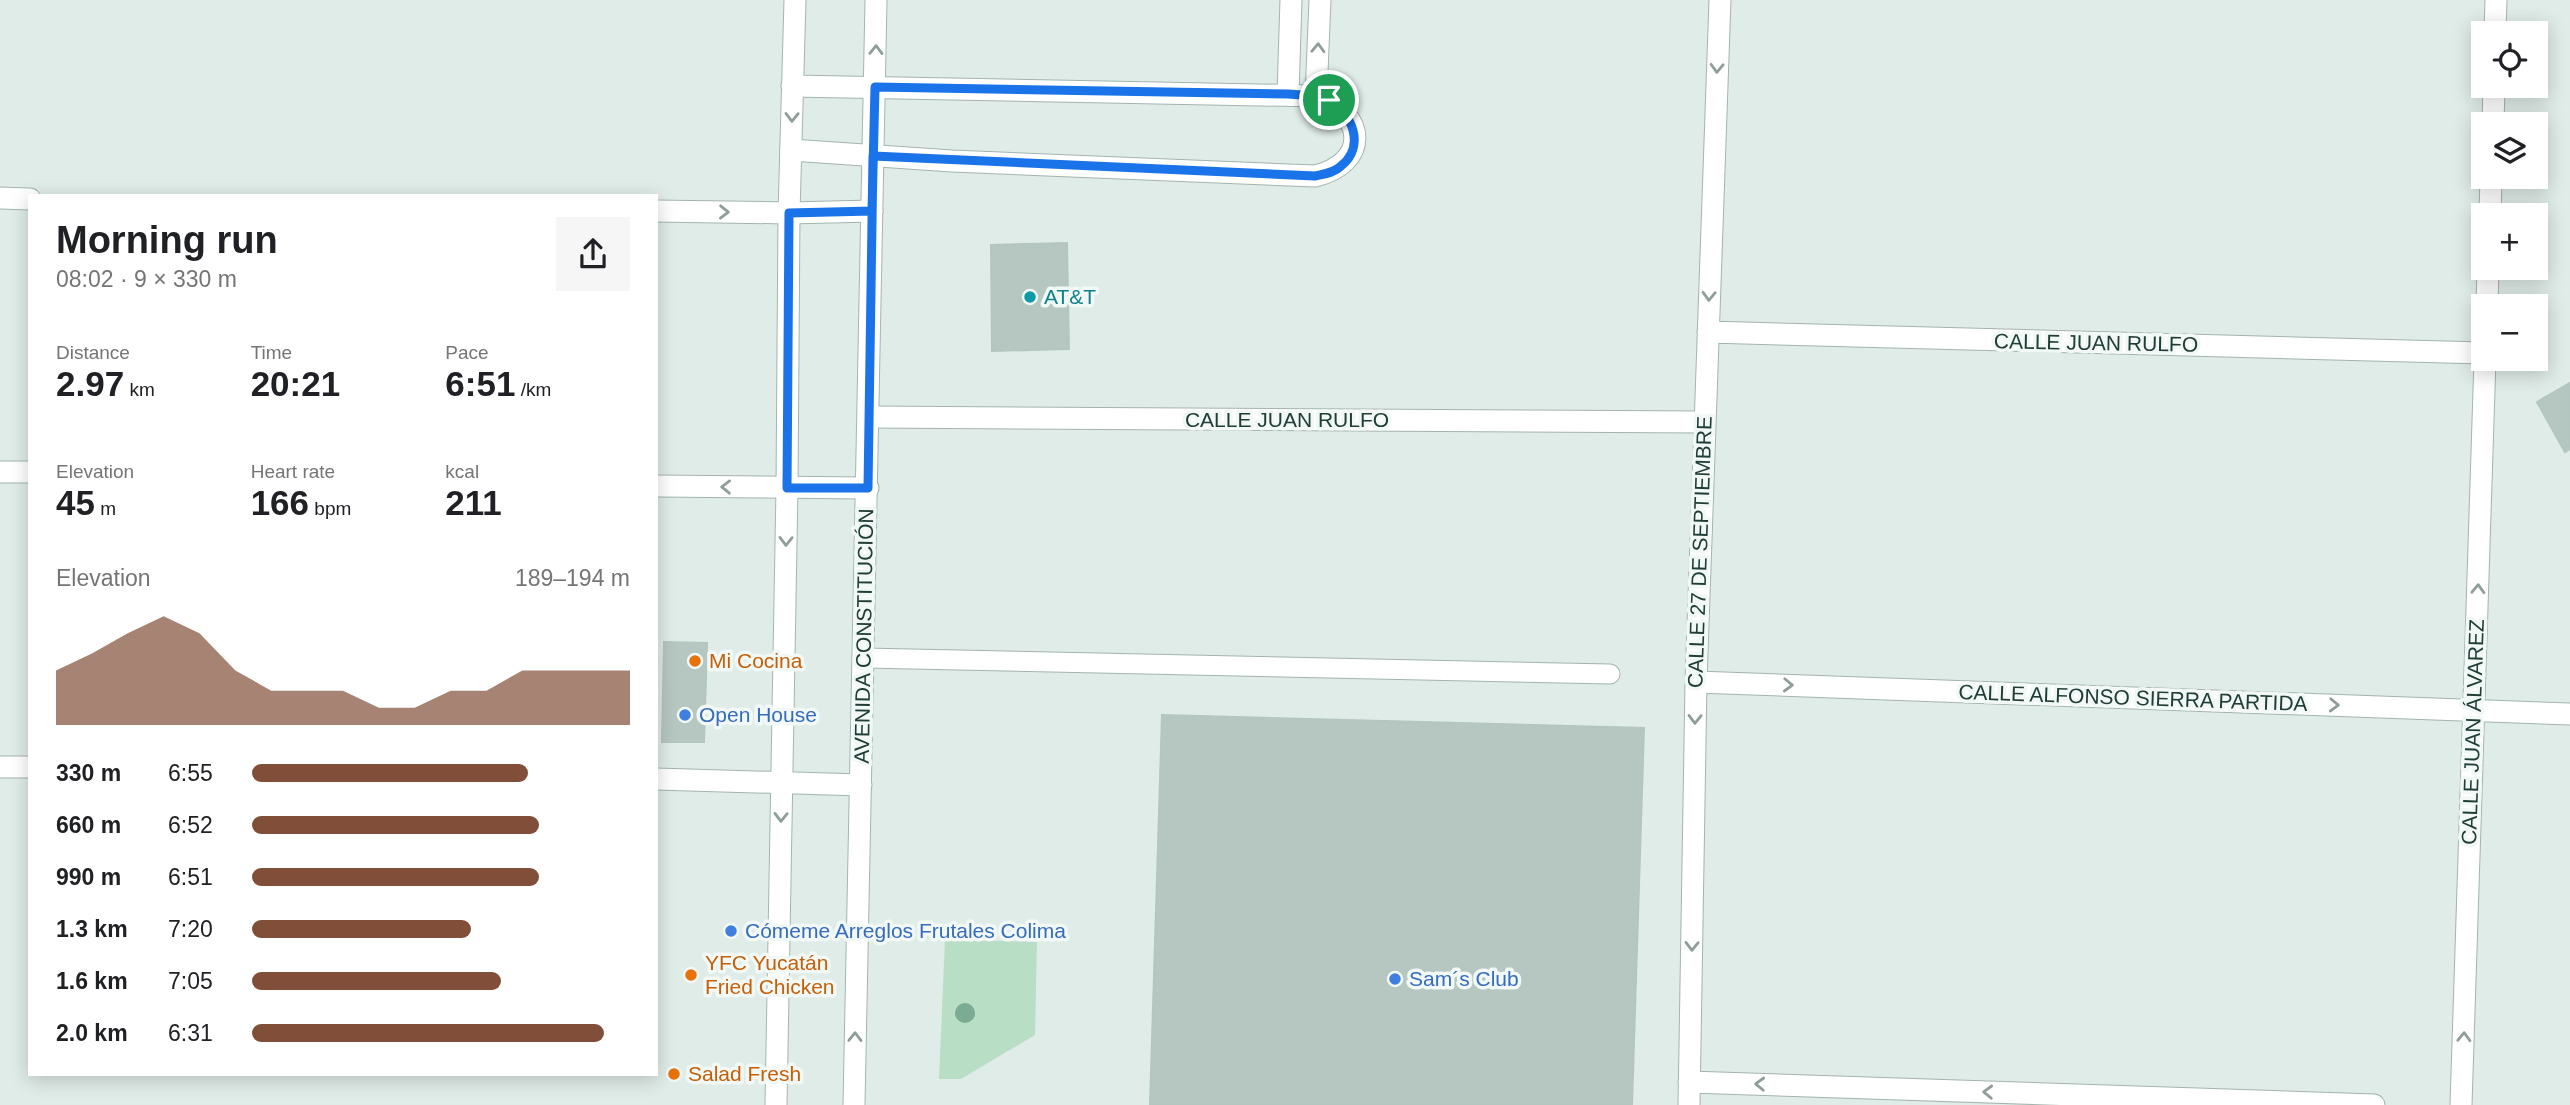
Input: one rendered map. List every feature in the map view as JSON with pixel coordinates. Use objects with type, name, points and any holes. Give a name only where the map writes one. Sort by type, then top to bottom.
[{"type":"street","points":[[776,1105],[789,213],[795,0]]},
{"type":"street","name":"AVENIDA CONSTITUCIÓN","points":[[854,1105],[870,418],[876,0]]},
{"type":"street","points":[[1288,94],[1291,0]]},
{"type":"street","points":[[1316,96],[1320,0]]},
{"type":"street","name":"CALLE 27 DE SEPTIEMBRE","points":[[1689,1105],[1696,682],[1720,0]]},
{"type":"street","points":[[2495,21],[2496,0]]},
{"type":"street","points":[[791,150],[1315,176],[1333,172],[1344,164],[1351,154],[1354,141],[1351,120],[1340,106],[1316,96],[792,86]]},
{"type":"street","points":[[0,198],[28,199]]},
{"type":"street","points":[[658,211],[872,211]]},
{"type":"street","name":"CALLE JUAN RULFO","points":[[1708,332],[2471,353]]},
{"type":"street","name":"CALLE JUAN ÁLVAREZ","points":[[2462,1105],[2485,371]]},
{"type":"street","name":"CALLE JUAN RULFO","points":[[870,418],[1704,422]]},
{"type":"street","points":[[0,472],[28,472]]},
{"type":"street","points":[[658,486],[868,488]]},
{"type":"street","name":"CALLE ALFONSO SIERRA PARTIDA","points":[[1696,682],[2570,714]]},
{"type":"street","points":[[0,767],[28,767]]},
{"type":"street","points":[[658,779],[861,785]]},
{"type":"street","points":[[1689,1082],[2374,1105]]},
{"type":"lane","points":[[864,658],[1610,674]]},
{"type":"green space","points":[[945,939],[1037,942],[1035,1035],[961,1079],[939,1079]]},
{"type":"building","name":"AT&T","points":[[1067,243],[1069,349],[992,351],[991,245]]},
{"type":"building","points":[[2570,383],[2570,449],[2565,452],[2537,402]]},
{"type":"building","points":[[664,642],[707,643],[704,742],[662,742]]},
{"type":"building","name":"Sam´s Club","points":[[1162,715],[1644,728],[1632,1105],[1150,1105]]},
{"type":"place","name":"AT&T","points":[[1030,297]]},
{"type":"place","name":"Mi Cocina","points":[[695,661]]},
{"type":"place","name":"Open House","points":[[685,715]]},
{"type":"place","name":"Cómeme Arreglos Frutales Colima","points":[[731,931]]},
{"type":"place","name":"YFC Yucatán Fried Chicken","points":[[691,975]]},
{"type":"place","name":"Sam´s Club","points":[[1395,979]]},
{"type":"place","name":"Salad Fresh","points":[[674,1074]]},
{"type":"route","points":[[1329,100],[1288,94],[875,87],[873,156],[872,211],[789,213],[787,488],[868,488],[873,156],[1315,176],[1333,172],[1344,164],[1351,154],[1354,141],[1351,120],[1340,106],[1329,100]]}]
